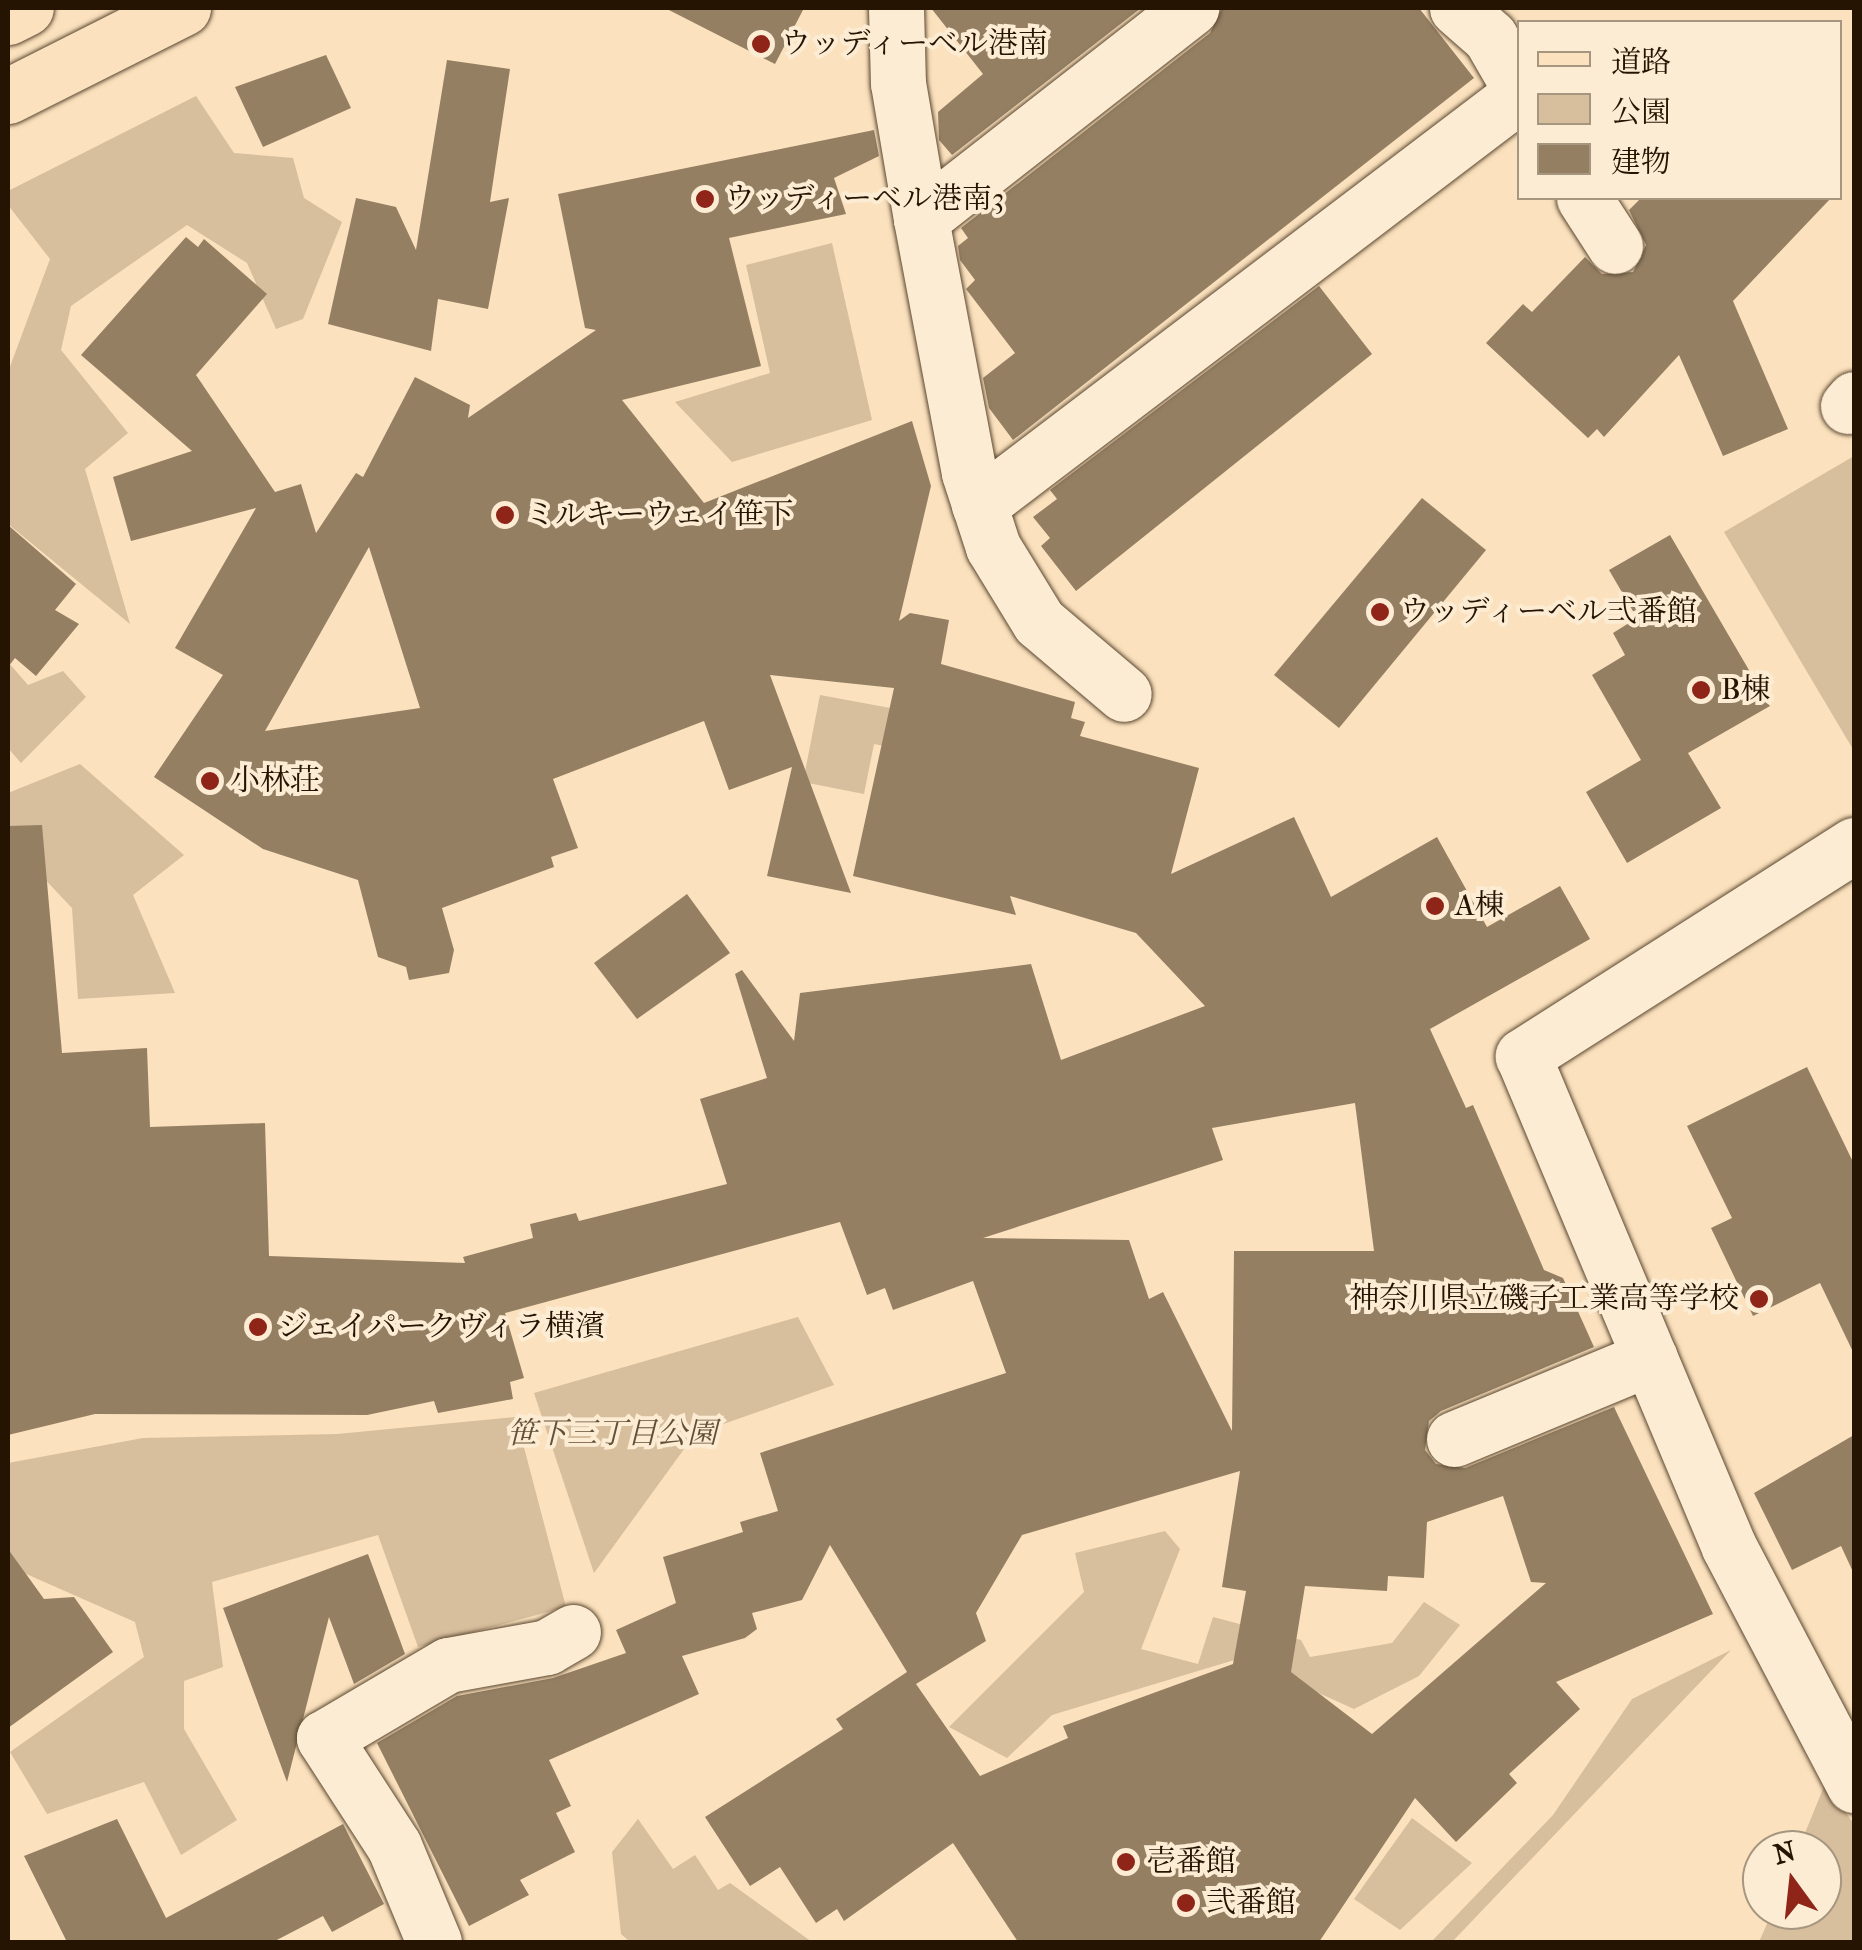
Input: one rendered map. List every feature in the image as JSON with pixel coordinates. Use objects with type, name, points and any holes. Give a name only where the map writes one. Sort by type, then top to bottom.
[{"type":"main road","points":[[8,17],[26,8]]},
{"type":"main road","points":[[8,96],[184,8]]},
{"type":"street","points":[[896,8],[898,83],[921,219],[992,547],[1038,622],[1124,694]]},
{"type":"street","points":[[921,219],[1191,8]]},
{"type":"street","points":[[1457,8],[1490,37],[1517,86]]},
{"type":"street","points":[[980,505],[1517,93]]},
{"type":"street","points":[[1585,200],[1616,246]]},
{"type":"street","points":[[1854,845],[1523,1056],[1729,1547],[1854,1785]]},
{"type":"street","points":[[1454,1439],[1650,1358]]},
{"type":"street","points":[[434,1942],[394,1846],[324,1738],[448,1665],[547,1647],[573,1632]]},
{"type":"green space","points":[[196,96],[234,153],[293,158],[304,198],[342,222],[303,319],[276,329],[247,263],[187,225],[71,306],[61,350],[128,433],[85,469],[130,624],[8,524],[8,372],[50,259],[8,205],[8,191]]},
{"type":"green space","points":[[832,243],[872,420],[732,462],[675,402],[770,373],[746,265]]},
{"type":"green space","points":[[1854,456],[1854,751],[1724,532]]},
{"type":"green space","points":[[8,662],[28,685],[63,671],[86,697],[21,763],[8,748]]},
{"type":"green space","points":[[820,695],[966,722],[905,750],[874,744],[864,794],[803,782]]},
{"type":"green space","points":[[80,764],[184,855],[133,895],[175,993],[78,999],[72,908],[36,870],[8,880],[8,793]]},
{"type":"green space","name":"笹下三丁目公園","points":[[798,1317],[834,1385],[695,1434],[594,1573],[534,1393]]},
{"type":"green space","points":[[516,1417],[566,1607],[418,1647],[378,1535],[212,1582],[223,1667],[184,1681],[184,1729],[237,1820],[181,1855],[144,1782],[47,1814],[10,1752],[144,1657],[135,1622],[15,1569],[8,1573],[8,1463],[143,1438],[337,1434]]},
{"type":"green space","points":[[1165,1531],[1180,1549],[1141,1649],[1198,1664],[1213,1617],[1301,1640],[1310,1657],[1392,1643],[1424,1602],[1460,1625],[1419,1676],[1354,1709],[1241,1658],[1052,1715],[1007,1758],[949,1727],[1084,1592],[1075,1553]]},
{"type":"green space","points":[[1731,1650],[1452,1942],[1431,1942],[1553,1815],[1632,1699]]},
{"type":"green space","points":[[1825,1784],[1854,1824],[1854,1942],[1759,1942],[1764,1930],[1842,1930],[1842,1830],[1806,1830]]},
{"type":"green space","points":[[1412,1818],[1472,1863],[1400,1930],[1354,1899]]},
{"type":"green space","points":[[638,1819],[673,1869],[695,1855],[718,1890],[730,1883],[812,1942],[630,1942],[621,1934],[612,1852]]},
{"type":"building","name":"ウッディーベル港南","points":[[665,8],[804,8],[775,64]]},
{"type":"building","points":[[931,8],[1141,8],[952,155],[939,140],[938,112],[983,74]]},
{"type":"building","points":[[1222,8],[1419,8],[1474,78],[1013,440],[989,408],[983,378],[1015,353],[966,289],[975,280],[960,260],[958,246],[968,238],[961,228],[1210,33]]},
{"type":"building","points":[[326,55],[351,108],[263,147],[235,87]]},
{"type":"building","points":[[447,60],[510,69],[490,202],[509,198],[488,309],[438,299],[431,351],[328,324],[356,198],[396,207],[416,250]]},
{"type":"building","points":[[874,130],[879,156],[834,178],[846,214],[729,238],[761,366],[622,400],[704,503],[912,421],[931,486],[899,621],[910,613],[949,620],[941,664],[1075,702],[1071,718],[1085,722],[1080,736],[1199,768],[1171,874],[1294,817],[1331,897],[1437,837],[1487,927],[1560,886],[1590,939],[1430,1029],[1466,1108],[1473,1105],[1544,1270],[1563,1278],[1594,1347],[1441,1411],[1429,1421],[1425,1450],[1436,1464],[1465,1468],[1614,1407],[1713,1614],[1556,1682],[1580,1709],[1509,1774],[1517,1783],[1456,1842],[1415,1798],[1319,1942],[1018,1942],[953,1843],[844,1921],[837,1909],[816,1923],[780,1867],[750,1886],[705,1817],[843,1729],[836,1719],[907,1672],[830,1545],[802,1600],[752,1613],[757,1629],[745,1638],[682,1656],[699,1694],[549,1760],[571,1806],[556,1813],[575,1852],[520,1880],[529,1895],[469,1926],[377,1743],[457,1696],[553,1678],[626,1653],[616,1630],[676,1603],[663,1557],[743,1532],[740,1522],[778,1511],[760,1453],[1006,1373],[973,1281],[893,1310],[885,1288],[867,1295],[840,1222],[505,1313],[524,1378],[510,1382],[513,1399],[438,1413],[434,1401],[367,1415],[95,1414],[8,1435],[8,826],[42,825],[62,1053],[147,1048],[150,1127],[265,1123],[269,1256],[465,1263],[463,1257],[533,1238],[530,1224],[576,1213],[579,1221],[727,1184],[700,1099],[767,1078],[735,974],[742,970],[794,1041],[800,993],[1031,964],[1061,1060],[1205,1006],[1136,933],[1010,896],[1016,915],[853,876],[894,688],[770,675],[851,893],[767,876],[792,767],[729,790],[704,721],[553,779],[578,848],[551,857],[554,867],[442,908],[454,950],[449,973],[409,980],[406,967],[378,957],[358,880],[263,849],[154,777],[223,675],[175,648],[256,508],[131,541],[113,477],[192,451],[81,355],[186,237],[198,247],[204,239],[267,294],[196,375],[275,492],[301,484],[316,533],[356,473],[363,477],[415,377],[470,405],[468,418],[596,330],[585,328],[558,194]],"holes":[[[369,547],[420,708],[265,731]],[[1355,1103],[1374,1251],[1234,1251],[1232,1431],[1163,1292],[1149,1299],[1129,1240],[983,1238],[1223,1160],[1212,1128]],[[1240,1471],[1222,1587],[1246,1591],[1233,1664],[1063,1726],[1068,1738],[980,1776],[916,1684],[986,1641],[976,1613],[1022,1535]],[[1503,1496],[1531,1582],[1546,1583],[1372,1734],[1291,1672],[1305,1586],[1387,1591],[1388,1576],[1424,1578],[1427,1522]]]},
{"type":"building","points":[[1639,200],[1829,200],[1733,301],[1788,429],[1723,456],[1679,355],[1604,437],[1597,429],[1588,438],[1486,343],[1523,304],[1532,312],[1585,257],[1602,274],[1633,272],[1646,245],[1629,210]]},
{"type":"building","points":[[1319,286],[1372,354],[1076,591],[1041,546],[1050,538],[1033,517],[1057,499],[1050,490]]},
{"type":"building","name":"ウッディーベル弍番館","points":[[1422,498],[1486,550],[1339,728],[1274,675]]},
{"type":"building","points":[[8,525],[76,584],[55,610],[79,624],[36,676],[15,658],[8,667]]},
{"type":"building","name":"B棟","points":[[1670,535],[1770,706],[1688,753],[1721,808],[1627,863],[1586,792],[1641,760],[1592,675],[1625,655],[1613,633],[1637,618],[1609,570]]},
{"type":"building","points":[[687,894],[730,953],[637,1019],[594,963]]},
{"type":"building","points":[[1807,1067],[1854,1164],[1854,1354],[1820,1283],[1753,1316],[1711,1228],[1732,1218],[1687,1126]]},
{"type":"building","points":[[1854,1435],[1854,1574],[1841,1546],[1792,1570],[1754,1493]]},
{"type":"building","points":[[8,1549],[44,1599],[74,1597],[113,1652],[8,1728]]},
{"type":"building","points":[[368,1554],[405,1654],[354,1684],[329,1617],[287,1782],[223,1608]]},
{"type":"building","points":[[117,1819],[166,1918],[343,1824],[384,1904],[332,1932],[323,1916],[273,1942],[67,1942],[24,1856]]},
{"type":"place","name":"ウッディーベル港南","points":[[761,44]]},
{"type":"place","name":"ウッディーベル港南3","points":[[705,199]]},
{"type":"place","name":"ミルキーウェイ笹下","points":[[505,515]]},
{"type":"place","name":"ウッディーベル弍番館","points":[[1380,612]]},
{"type":"place","name":"B棟","points":[[1701,690]]},
{"type":"place","name":"小林荘","points":[[210,781]]},
{"type":"place","name":"A棟","points":[[1435,906]]},
{"type":"place","name":"神奈川県立磯子工業高等学校","points":[[1759,1299]]},
{"type":"place","name":"ジェイパークヴィラ横濱","points":[[258,1327]]},
{"type":"place","name":"壱番館","points":[[1126,1862]]},
{"type":"place","name":"弐番館","points":[[1186,1903]]}]
